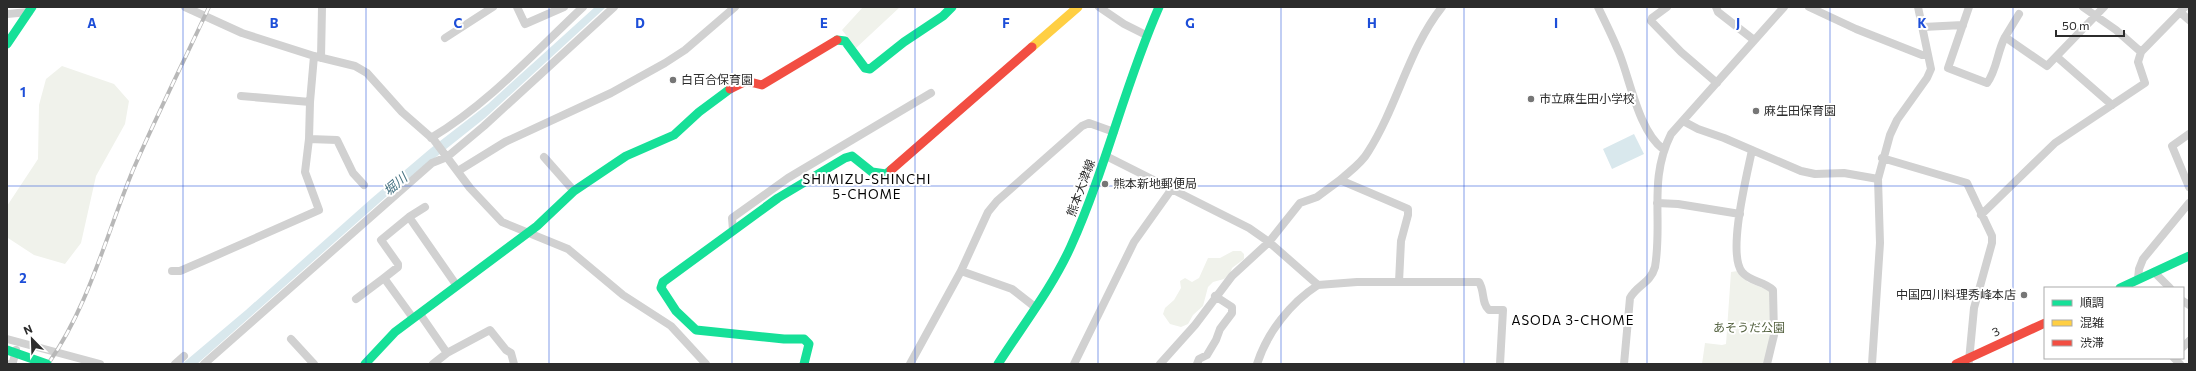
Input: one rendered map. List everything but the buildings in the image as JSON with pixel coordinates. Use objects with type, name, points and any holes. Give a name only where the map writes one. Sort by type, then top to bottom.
[{"type":"main road","points":[[365,364],[394,332],[528,232],[574,191],[626,156],[674,135],[699,112],[737,84],[746,81],[762,85],[838,39],[845,41],[865,68],[870,69],[904,42],[943,16],[952,7]]},
{"type":"main road","points":[[804,364],[809,344],[804,339],[784,339],[696,330],[690,326],[664,295],[661,288],[663,282],[778,198],[845,158],[852,156],[858,158],[874,174],[879,176],[886,174],[1078,7]]},
{"type":"main road","name":"熊本大津線","points":[[998,364],[1035,307],[1070,248],[1106,156],[1146,35],[1159,7]]},
{"type":"main road","points":[[7,44],[31,10]]},
{"type":"main road","points":[[2122,287],[2189,256]]},
{"type":"main road","name":"3","points":[[1956,364],[1970,361],[2044,324]]},
{"type":"main road","points":[[7,350],[47,364]]},
{"type":"street","points":[[185,7],[242,33],[318,57],[355,66],[367,73],[402,112],[432,139],[447,156],[470,188],[502,222],[568,249],[623,295],[671,326],[706,364]]},
{"type":"street","points":[[172,271],[180,271],[217,256],[319,210],[305,172],[309,139],[310,102],[318,57],[322,7]]},
{"type":"street","points":[[445,38],[493,7]]},
{"type":"street","points":[[517,7],[525,24],[564,7]]},
{"type":"street","points":[[432,139],[481,102],[583,7]]},
{"type":"street","points":[[204,364],[432,163],[447,156],[513,100],[614,7]]},
{"type":"street","points":[[458,171],[505,142],[612,93],[665,63],[685,50],[735,7]]},
{"type":"street","points":[[1099,7],[1124,24],[1146,35]]},
{"type":"street","points":[[1160,364],[1195,325],[1215,296],[1232,276],[1269,242],[1300,204],[1318,197],[1340,180],[1368,153],[1387,117],[1421,37],[1442,7]]},
{"type":"street","points":[[1598,7],[1620,56],[1642,118],[1657,145],[1663,149]]},
{"type":"street","points":[[1667,7],[1651,21],[1682,52],[1717,83]]},
{"type":"street","points":[[1716,7],[1718,12],[1754,40]]},
{"type":"street","points":[[1624,364],[1630,298],[1634,292],[1652,277],[1655,268],[1658,166],[1663,149],[1671,134],[1784,7]]},
{"type":"street","points":[[1809,7],[1863,32],[1922,55],[1928,55]]},
{"type":"street","points":[[1872,364],[1880,243],[1878,179],[1882,158],[1890,135],[1898,120],[1928,78],[1931,70],[1918,7]]},
{"type":"street","points":[[1969,7],[1948,68],[1987,83],[1992,76],[1999,48],[2019,14]]},
{"type":"street","points":[[2083,7],[2095,17],[2116,30],[2141,52]]},
{"type":"street","points":[[2005,37],[2047,66],[2104,7]]},
{"type":"street","points":[[1981,215],[2055,143],[2145,83],[2138,62],[2141,52],[2183,9],[2189,20]]},
{"type":"street","points":[[7,14],[31,10]]},
{"type":"street","points":[[1923,28],[1963,25]]},
{"type":"street","points":[[2057,57],[2112,105]]},
{"type":"street","points":[[733,230],[732,218],[783,182],[931,93]]},
{"type":"street","points":[[241,96],[310,102]]},
{"type":"street","points":[[1683,120],[1698,129],[1801,171],[1815,174],[1844,173],[1878,179]]},
{"type":"street","points":[[910,364],[962,271],[980,225],[997,201],[1082,126],[1089,123],[1114,132]]},
{"type":"street","points":[[2189,134],[2172,146],[2189,187]]},
{"type":"street","points":[[309,139],[337,140],[353,174],[364,185]]},
{"type":"street","points":[[1752,150],[1740,214],[1735,256],[1737,263],[1747,278],[1769,286],[1774,290],[1774,335],[1767,364]]},
{"type":"street","points":[[544,156],[574,191]]},
{"type":"street","points":[[1106,156],[1249,228],[1269,242],[1318,284]]},
{"type":"street","points":[[1882,158],[1967,183],[1992,236],[1992,243],[1974,308],[1970,361]]},
{"type":"street","points":[[1340,180],[1408,209],[1408,215],[1401,241],[1399,282]]},
{"type":"street","points":[[1074,364],[1134,242],[1171,190]]},
{"type":"street","points":[[1657,203],[1678,204],[1740,214]]},
{"type":"street","points":[[2138,279],[2139,269],[2143,259],[2189,203]]},
{"type":"street","points":[[356,298],[398,268],[398,264],[381,240],[409,217],[425,207]]},
{"type":"street","points":[[409,217],[457,286]]},
{"type":"street","points":[[962,271],[1012,289],[1035,307]]},
{"type":"street","points":[[2154,272],[2169,287]]},
{"type":"street","points":[[384,278],[448,353]]},
{"type":"street","points":[[1257,364],[1267,339],[1297,302],[1318,284],[1357,282],[1479,282],[1482,286],[1486,307],[1489,310],[1503,310],[1500,364]]},
{"type":"street","points":[[1197,364],[1199,359],[1207,355],[1216,340],[1220,329],[1232,313],[1232,307],[1215,296]]},
{"type":"street","points":[[432,364],[448,353],[490,330],[506,350],[511,353],[514,364]]},
{"type":"street","points":[[7,339],[100,364]]},
{"type":"street","points":[[291,339],[314,364]]},
{"type":"street","points":[[10,364],[13,362],[18,342]]},
{"type":"street","points":[[175,364],[184,356]]},
{"type":"green space","points":[[863,7],[900,7],[856,48],[842,30]]},
{"type":"green space","points":[[62,66],[114,84],[129,101],[125,124],[96,176],[81,243],[65,264],[34,255],[8,238],[7,206],[38,159],[39,105],[46,79]]},
{"type":"green space","points":[[1233,251],[1241,251],[1244,254],[1244,259],[1232,268],[1230,274],[1224,279],[1213,282],[1208,287],[1203,306],[1193,315],[1188,324],[1181,327],[1170,324],[1163,314],[1165,308],[1174,300],[1181,288],[1180,281],[1185,278],[1192,282],[1199,278],[1208,258],[1220,258]]},
{"type":"green space","name":"あそうだ公園","points":[[1738,271],[1748,282],[1770,291],[1772,325],[1765,364],[1702,364],[1705,343],[1726,344],[1731,272]]},
{"type":"water","name":"堀川","points":[[595,7],[606,7],[485,118],[387,196],[197,364],[182,364],[246,310],[372,198],[431,148],[488,104]]},
{"type":"water","points":[[1634,134],[1644,154],[1612,169],[1603,149]]},
{"type":"railway","points":[[48,364],[62,342],[86,294],[133,170],[209,7]]},
{"type":"traffic: fast","points":[[7,44],[32,7]]},
{"type":"traffic: fast","points":[[837,40],[845,41],[865,68],[870,69],[904,42],[943,16],[952,7]]},
{"type":"traffic: fast","points":[[998,364],[1046,292],[1071,246],[1095,187],[1136,66],[1159,7]]},
{"type":"traffic: fast","points":[[365,364],[395,332],[537,226],[574,191],[626,156],[674,135],[699,112],[730,89]]},
{"type":"traffic: fast","points":[[804,364],[809,344],[804,339],[784,339],[696,330],[676,311],[661,288],[663,282],[778,198],[845,158],[852,156],[872,172],[886,174],[891,170]]},
{"type":"traffic: fast","points":[[2122,287],[2189,256]]},
{"type":"traffic: fast","points":[[7,350],[47,364]]},
{"type":"traffic: slow","points":[[1032,47],[1078,7]]},
{"type":"traffic: jam","points":[[730,89],[746,81],[762,85],[837,40]]},
{"type":"traffic: jam","points":[[891,170],[1032,47]]},
{"type":"traffic: jam","points":[[1956,364],[2044,323]]},
{"type":"place","name":"白百合保育園","points":[[673,80]]},
{"type":"place","name":"市立麻生田小学校","points":[[1531,99]]},
{"type":"place","name":"麻生田保育園","points":[[1756,111]]},
{"type":"place","name":"熊本新地郵便局","points":[[1105,184]]},
{"type":"place","name":"中国四川料理秀峰本店","points":[[2024,295]]},
{"type":"district","name":"SHIMIZU-SHINCHI 5-CHOME","points":[[867,186]]},
{"type":"district","name":"ASODA 3-CHOME","points":[[1573,320]]}]
